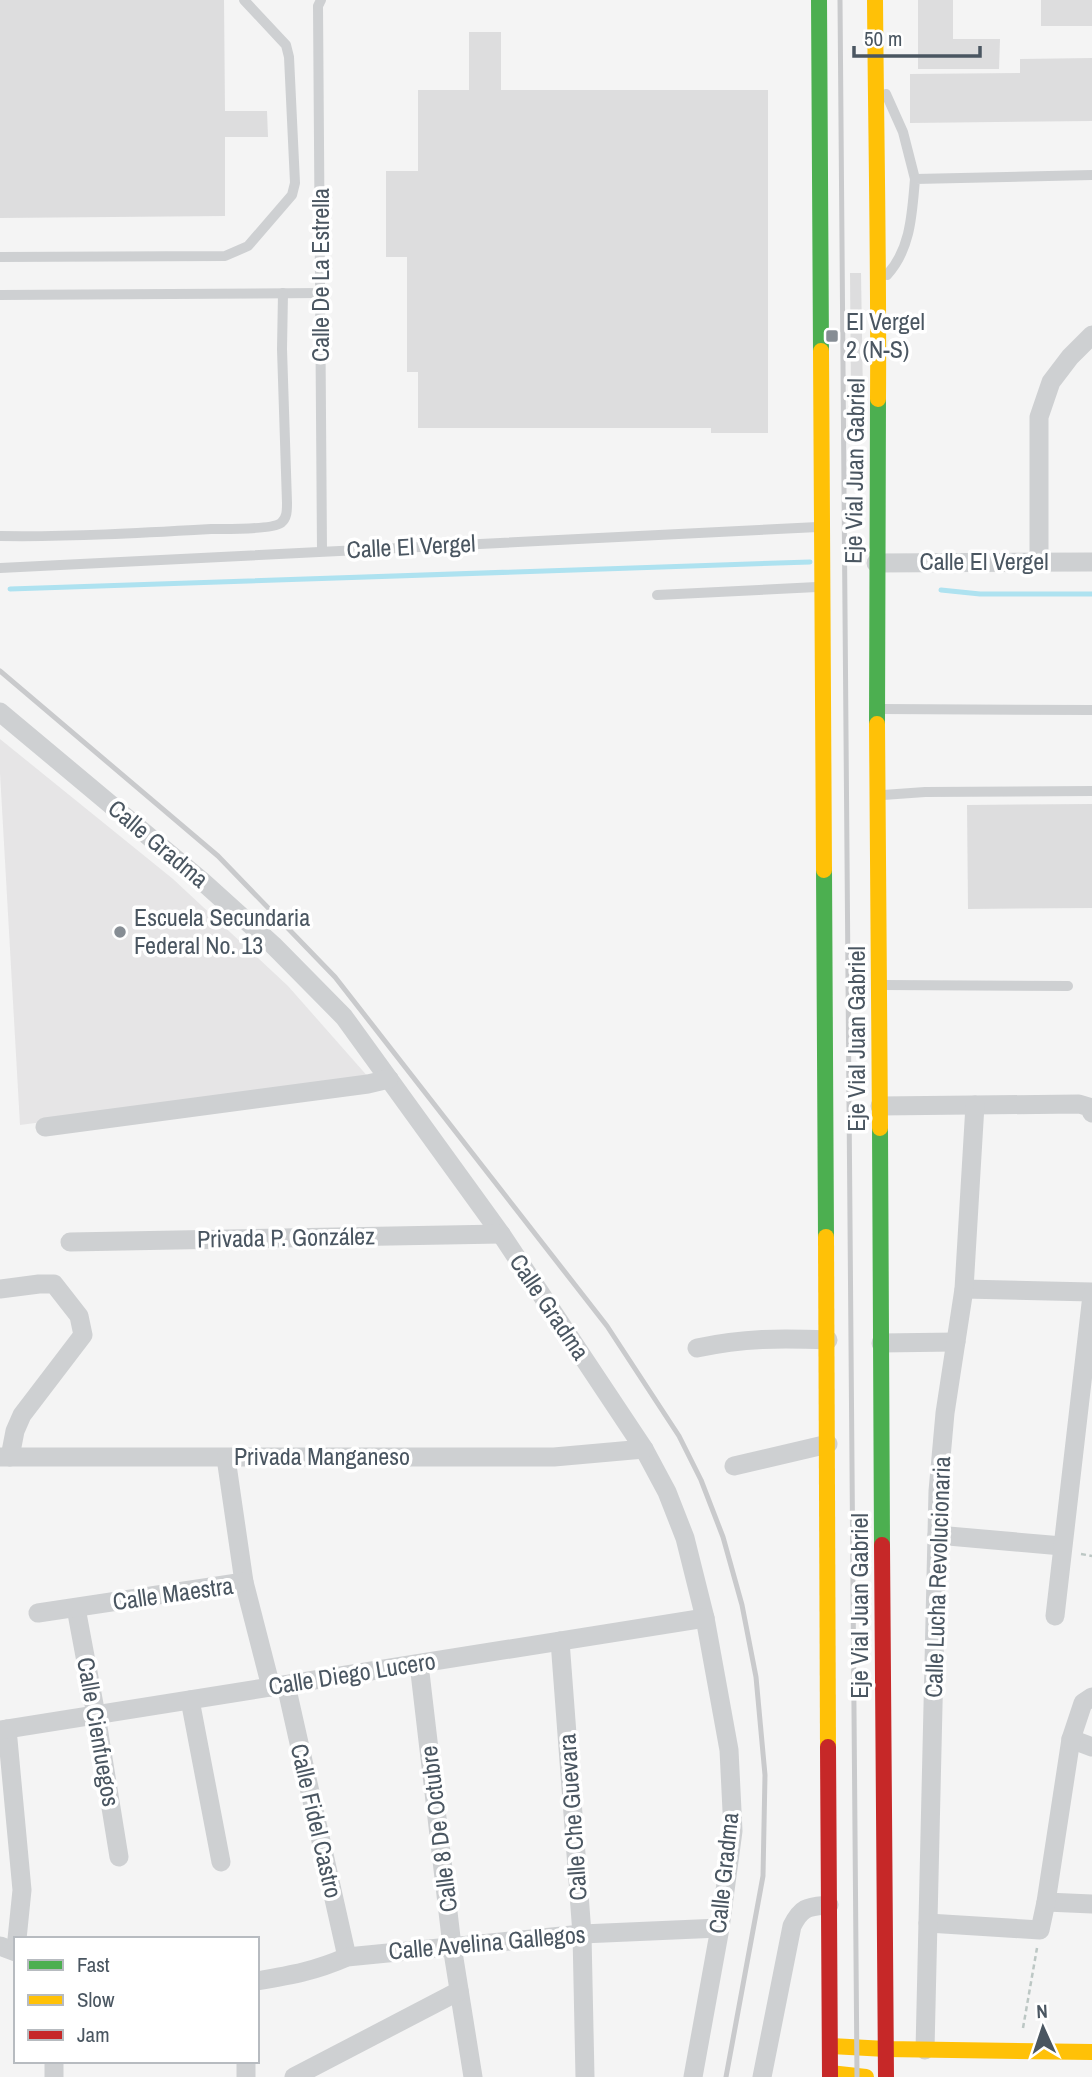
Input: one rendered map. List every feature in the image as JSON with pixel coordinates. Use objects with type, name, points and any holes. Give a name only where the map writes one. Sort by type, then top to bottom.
[{"type":"main road","name":"Eje Vial Juan Gabriel","points":[[819,0],[830,2075]]},
{"type":"main road","name":"Eje Vial Juan Gabriel","points":[[875,0],[879,283],[876,563],[886,2077]]},
{"type":"main road","points":[[831,2046],[1092,2052]]},
{"type":"main road","points":[[830,2075],[866,2077]]},
{"type":"street","points":[[1039,561],[1039,417],[1051,382],[1070,357],[1092,335]]},
{"type":"street","name":"Calle El Vergel","points":[[876,563],[1092,562]]},
{"type":"street","name":"Calle Gradma","points":[[0,712],[202,881],[273,945],[344,1017],[501,1234],[644,1450],[667,1492],[685,1538],[705,1618],[729,1750],[733,1831],[720,1928],[693,2077]]},
{"type":"street","points":[[45,1127],[389,1079]]},
{"type":"street","points":[[880,1106],[1079,1104],[1090,1110]]},
{"type":"street","name":"Calle Lucha Revolucionaria","points":[[925,2050],[938,1491],[964,1289],[975,1105]]},
{"type":"street","name":"Privada P. González","points":[[70,1242],[501,1234]]},
{"type":"street","points":[[0,1289],[54,1284],[79,1315],[83,1335],[22,1415],[5,1457]]},
{"type":"street","points":[[964,1289],[1092,1293],[1055,1616]]},
{"type":"street","points":[[697,1348],[766,1338],[828,1340]]},
{"type":"street","points":[[881,1343],[956,1342]]},
{"type":"street","points":[[734,1466],[828,1444]]},
{"type":"street","name":"Privada Manganeso","points":[[5,1457],[554,1457],[644,1450]]},
{"type":"street","points":[[226,1458],[244,1582]]},
{"type":"street","points":[[937,1535],[1062,1546]]},
{"type":"street","name":"Calle Maestra","points":[[38,1613],[244,1582],[278,1686]]},
{"type":"street","name":"Calle Cienfuegos","points":[[76,1608],[119,1857]]},
{"type":"street","name":"Calle Diego Lucero","points":[[4,1730],[705,1618]]},
{"type":"street","name":"Calle Che Guevara","points":[[560,1641],[582,1934],[585,2077]]},
{"type":"street","name":"Calle 8 De Octubre","points":[[419,1664],[452,1945],[473,2077]]},
{"type":"street","name":"Calle Fidel Castro","points":[[278,1686],[347,1957]]},
{"type":"street","points":[[190,1700],[221,1862]]},
{"type":"street","points":[[928,1923],[1040,1930],[1071,1740],[1088,1700]]},
{"type":"street","points":[[4,1730],[22,1890],[17,1937]]},
{"type":"street","points":[[1071,1740],[1092,1747]]},
{"type":"street","points":[[1046,1902],[1092,1904]]},
{"type":"street","points":[[762,2077],[792,1926],[798,1914],[809,1906],[829,1905]]},
{"type":"street","name":"Calle Avelina Gallegos","points":[[259,1980],[302,1974],[347,1957],[452,1945],[582,1934],[720,1928]]},
{"type":"street","points":[[294,2077],[460,1991]]},
{"type":"street","points":[[1092,2034],[1092,2052]]},
{"type":"lane","points":[[0,257],[225,256],[248,246],[292,195],[295,183],[289,57],[286,45],[244,0]]},
{"type":"lane","name":"Calle De La Estrella","points":[[321,0],[318,19],[322,551]]},
{"type":"lane","points":[[875,73],[903,132],[915,179],[912,214],[903,249],[891,270],[879,283]]},
{"type":"lane","points":[[915,179],[1092,175]]},
{"type":"lane","points":[[0,536],[140,534],[250,528],[283,522],[287,515],[287,503],[283,293]]},
{"type":"lane","points":[[0,295],[321,293]]},
{"type":"lane","name":"Calle El Vergel","points":[[0,568],[822,527]]},
{"type":"lane","points":[[657,595],[823,586]]},
{"type":"lane","points":[[877,709],[1092,710]]},
{"type":"lane","points":[[878,795],[951,791],[1092,791]]},
{"type":"lane","points":[[879,985],[1068,986]]},
{"type":"path","points":[[1019,2052],[1034,1962]]},
{"type":"shaded area","name":"Escuela Secundaria Federal No. 13","points":[[0,739],[173,879],[288,986],[370,1079],[20,1125]]},
{"type":"building","points":[[0,0],[224,0],[225,111],[267,111],[268,137],[225,137],[225,216],[0,218]]},
{"type":"building","points":[[918,0],[953,0],[953,39],[1000,39],[999,69],[918,69]]},
{"type":"building","points":[[1041,0],[1092,0],[1092,26],[1041,26]]},
{"type":"building","points":[[469,32],[501,32],[501,90],[768,90],[768,433],[711,433],[711,428],[418,428],[418,372],[407,372],[407,257],[386,257],[386,171],[418,171],[418,90],[469,90]]},
{"type":"building","points":[[1092,58],[1092,121],[910,123],[910,74],[1020,73],[1020,59]]},
{"type":"building","points":[[850,273],[861,273],[863,398],[851,399]]},
{"type":"building","points":[[1092,804],[1092,908],[968,909],[967,805]]},
{"type":"waterway","points":[[10,589],[810,562]]},
{"type":"waterway","points":[[941,590],[980,594],[1092,594]]},
{"type":"railway","points":[[840,0],[857,2077]]},
{"type":"railway","points":[[0,671],[218,856],[335,977],[607,1326],[679,1436],[701,1480],[723,1537],[742,1605],[756,1677],[765,1775],[763,1876],[726,2077]]},
{"type":"traffic: fast","points":[[819,0],[821,351]]},
{"type":"traffic: fast","points":[[877,724],[878,399]]},
{"type":"traffic: fast","points":[[824,870],[826,1237]]},
{"type":"traffic: fast","points":[[880,1128],[882,1545]]},
{"type":"traffic: slow","points":[[875,0],[878,399]]},
{"type":"traffic: slow","points":[[821,351],[824,870]]},
{"type":"traffic: slow","points":[[877,724],[880,1128]]},
{"type":"traffic: slow","points":[[826,1237],[828,1747]]},
{"type":"traffic: slow","points":[[831,2046],[1092,2052]]},
{"type":"traffic: slow","points":[[830,2073],[866,2077]]},
{"type":"traffic: jam","points":[[882,1545],[886,2077]]},
{"type":"traffic: jam","points":[[828,1747],[830,2077]]},
{"type":"place","name":"El Vergel 2 (N-S)","points":[[832,336]]},
{"type":"place","name":"Escuela Secundaria Federal No. 13","points":[[120,932]]}]
